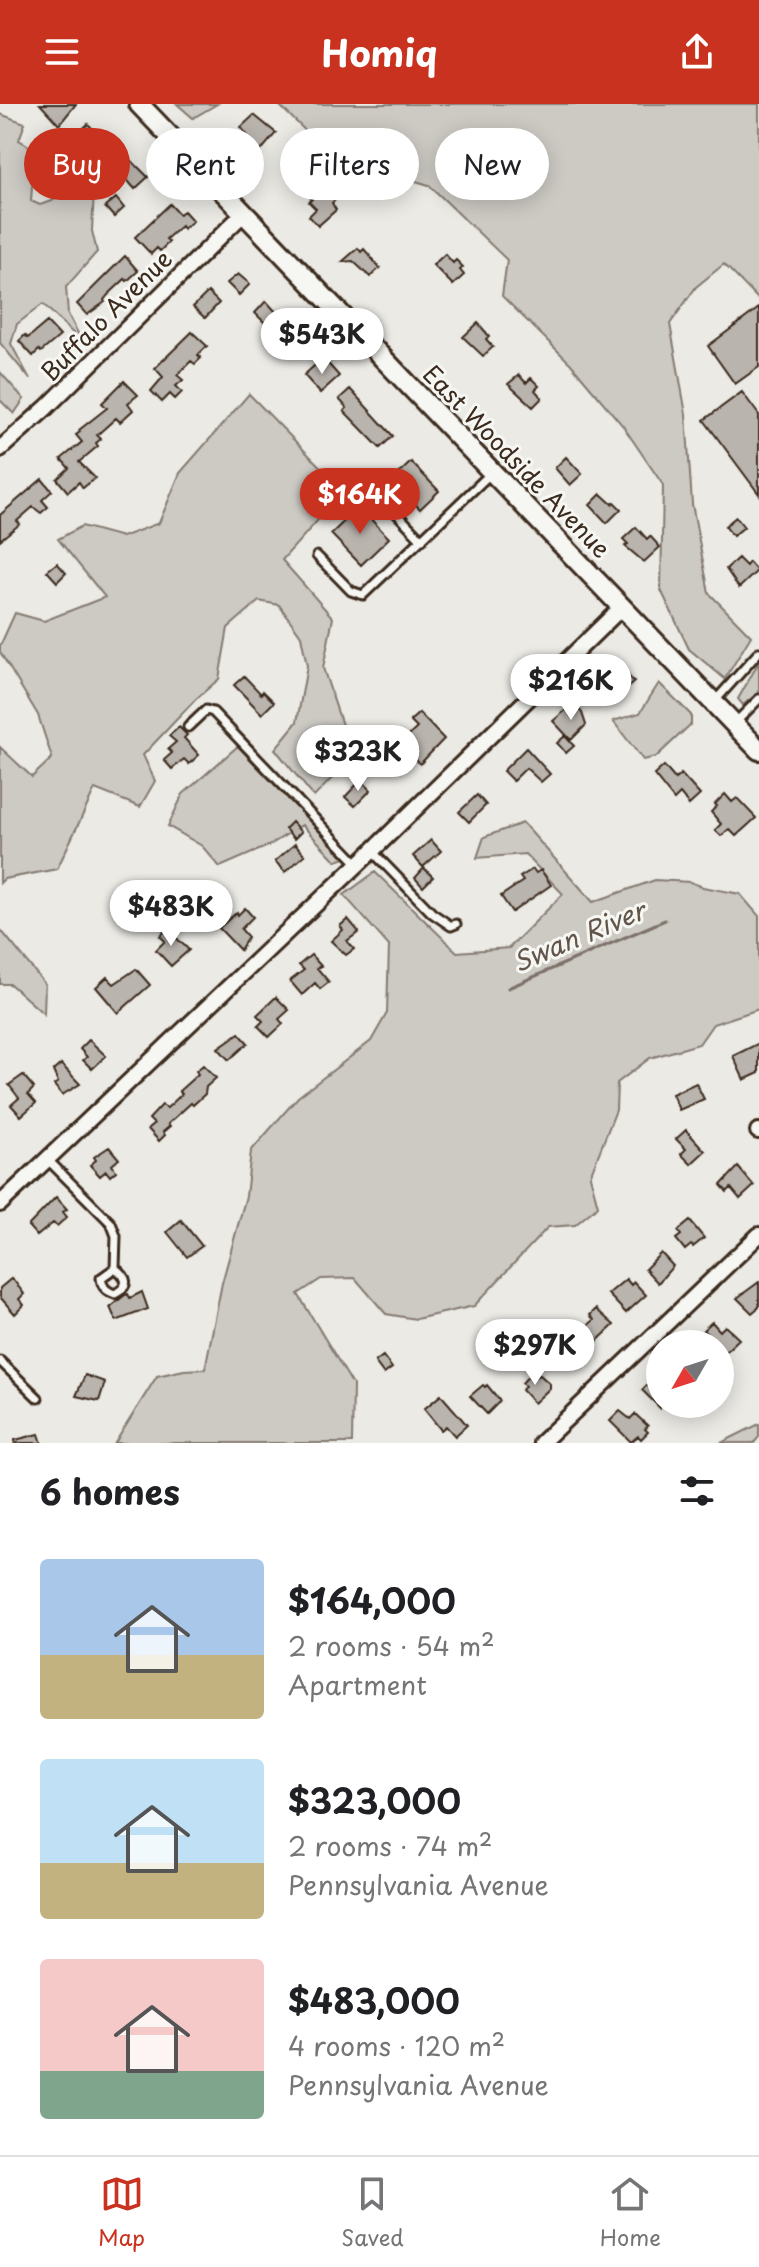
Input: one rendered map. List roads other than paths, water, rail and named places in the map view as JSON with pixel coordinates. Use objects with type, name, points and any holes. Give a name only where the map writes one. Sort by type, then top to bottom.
[{"type":"main road","name":"East Woodside Avenue","points":[[139,104],[759,750]]},
{"type":"street","name":"Buffalo Avenue","points":[[0,449],[46,408],[244,213]]},
{"type":"street","points":[[0,1204],[372,851],[622,607]]},
{"type":"street","points":[[541,1443],[759,1235]]},
{"type":"lane","points":[[317,556],[351,591],[360,596],[367,593],[492,472]]},
{"type":"lane","points":[[380,496],[422,540]]},
{"type":"lane","points":[[714,703],[759,652]]},
{"type":"lane","points":[[734,724],[759,699]]},
{"type":"lane","points":[[188,727],[206,710],[213,712],[358,864]]},
{"type":"lane","points":[[372,851],[432,913],[451,926],[456,924]]},
{"type":"lane","points":[[47,1159],[111,1223],[116,1236],[115,1268]]},
{"type":"lane","points":[[0,1361],[38,1398]]},
{"type":"waterway","name":"Swan River","points":[[508,988],[665,920]]}]
